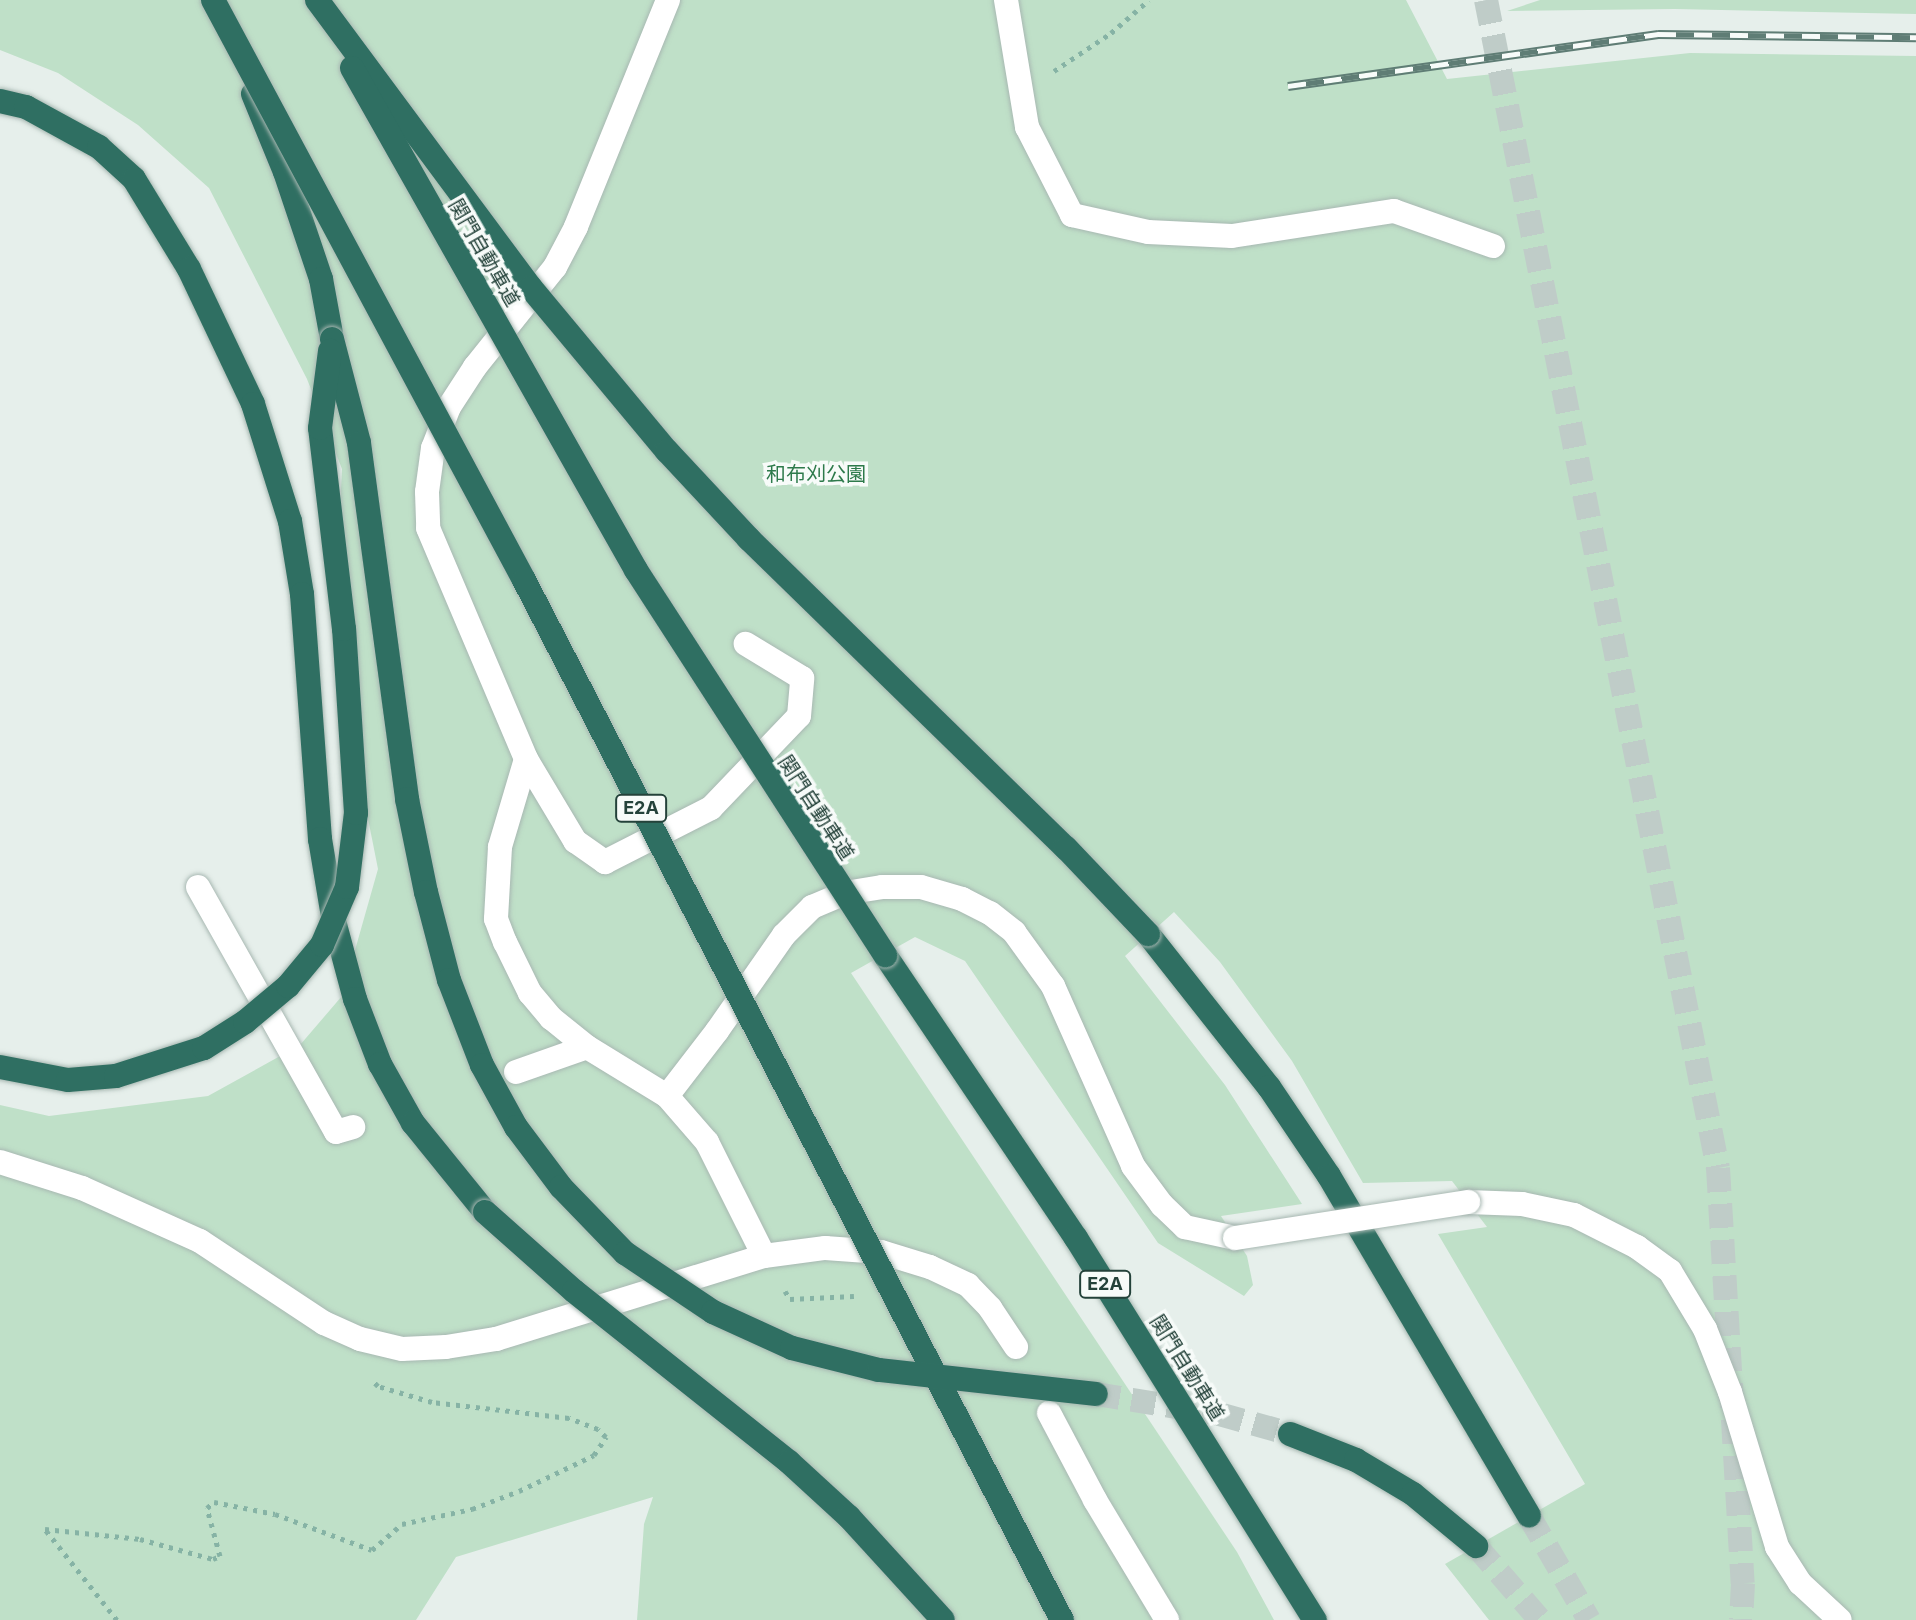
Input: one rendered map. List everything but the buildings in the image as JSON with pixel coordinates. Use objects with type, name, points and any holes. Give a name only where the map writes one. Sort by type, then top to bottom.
[{"type":"highway","points":[[315,0],[531,288],[667,451],[749,539],[1066,848],[1148,934],[1260,1075],[1329,1176],[1529,1516]]},
{"type":"highway","name":"関門自動車道","points":[[315,0],[636,570],[885,955],[1076,1238],[1315,1620]]},
{"type":"highway","points":[[217,7],[285,172],[321,279],[332,339],[359,443],[407,799],[426,892],[449,980],[482,1065],[516,1127],[561,1187],[625,1253],[713,1312],[792,1348],[879,1370],[1096,1394]]},
{"type":"highway","name":"E2A","points":[[217,7],[524,580],[1062,1620]]},
{"type":"highway","points":[[0,101],[26,107],[99,147],[134,179],[189,269],[253,404],[290,521],[302,594],[320,839],[333,917],[355,999],[380,1064],[413,1123],[485,1212],[574,1291],[789,1462],[849,1517],[943,1620]]},
{"type":"highway","points":[[0,1067],[68,1080],[116,1076],[204,1048],[245,1022],[288,986],[322,945],[347,887],[356,813],[344,629],[320,428],[332,339]]},
{"type":"highway","points":[[1290,1434],[1367,1467],[1413,1494],[1476,1546]]},
{"type":"lane","points":[[668,0],[576,227],[555,267],[475,367],[449,407],[433,448],[427,492],[428,528],[526,759],[575,841],[605,862],[711,808],[799,716],[802,678],[746,644]]},
{"type":"lane","points":[[1006,0],[1010,40],[1031,136],[1072,215],[1148,232],[1232,236],[1394,211],[1493,246]]},
{"type":"lane","points":[[526,759],[500,847],[496,919],[530,993],[551,1018],[587,1047],[667,1096],[707,1142],[764,1256]]},
{"type":"lane","points":[[198,887],[336,1132],[353,1127]]},
{"type":"lane","points":[[667,1096],[784,935],[812,907],[845,893],[882,887],[921,887],[962,899],[990,913],[1014,932],[1053,986],[1133,1166],[1162,1205],[1185,1227],[1235,1238],[1468,1202],[1522,1204],[1574,1215],[1637,1247],[1670,1271],[1705,1329],[1725,1379],[1777,1547],[1800,1583],[1840,1620]]},
{"type":"lane","points":[[516,1072],[587,1047]]},
{"type":"lane","points":[[0,1162],[82,1188],[200,1241],[324,1323],[360,1339],[402,1349],[446,1347],[496,1339],[764,1256],[825,1248],[881,1252],[930,1267],[968,1285],[990,1308],[1016,1347]]},
{"type":"lane","points":[[1049,1413],[1095,1500],[1167,1620]]},
{"type":"path","points":[[1031,136],[1052,73],[1111,33],[1149,0]]},
{"type":"path","points":[[117,1620],[45,1529],[140,1539],[213,1559],[220,1556],[207,1508],[214,1502],[275,1514],[372,1550],[402,1524],[472,1509],[519,1491],[594,1455],[606,1437],[598,1429],[569,1418],[432,1402],[378,1386],[369,1377]]},
{"type":"green space","name":"和布刈公園","points":[[0,0],[1406,0],[1447,79],[1690,53],[1916,56],[1916,1620],[1489,1620],[1445,1564],[1585,1484],[1438,1234],[1487,1227],[1452,1181],[1363,1183],[1292,1061],[1220,962],[1174,912],[1125,956],[1225,1085],[1302,1204],[1221,1216],[1247,1256],[1253,1285],[1244,1296],[1158,1243],[965,961],[915,937],[851,973],[1237,1552],[1274,1620],[637,1620],[644,1524],[653,1497],[456,1557],[416,1620],[0,1620],[0,1105],[49,1116],[208,1096],[300,1045],[342,996],[378,869],[338,668],[334,627],[342,469],[307,379],[209,188],[138,125],[58,73],[0,50]]},
{"type":"green space","points":[[1540,0],[1916,0],[1916,14],[1675,9],[1507,11]]},
{"type":"tunnel","points":[[1486,0],[1718,1168],[1743,1583],[1741,1620]]},
{"type":"tunnel","points":[[1096,1394],[1219,1414],[1290,1434]]},
{"type":"tunnel","points":[[1529,1516],[1589,1620]]},
{"type":"tunnel","points":[[1476,1546],[1540,1620]]},
{"type":"railway","points":[[1288,86],[1658,34],[1916,37]]}]
